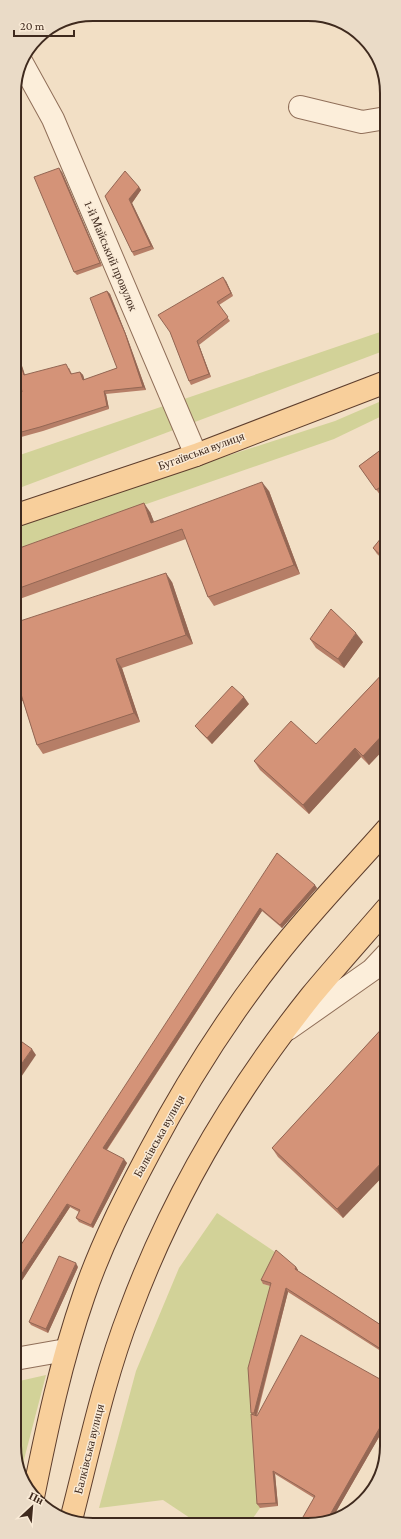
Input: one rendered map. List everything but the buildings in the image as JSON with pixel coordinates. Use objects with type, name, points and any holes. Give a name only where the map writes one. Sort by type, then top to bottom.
[{"type":"main road","name":"Бугаївська вулиця","points":[[21,514],[196,455],[380,384]]},
{"type":"main road","name":"Балківська вулиця","points":[[35,1487],[55,1390],[66,1350],[85,1293],[120,1206],[166,1122],[220,1031],[276,956],[380,837]]},
{"type":"main road","name":"Балківська вулиця","points":[[72,1515],[100,1405],[130,1311],[166,1226],[206,1149],[258,1069],[311,997],[380,916]]},
{"type":"street","name":"1-й Майський провулок","points":[[25,68],[53,119],[196,455]]},
{"type":"street","points":[[300,107],[362,122],[380,119]]},
{"type":"street","points":[[286,1031],[372,970],[380,961]]},
{"type":"street","points":[[21,1358],[66,1350]]},
{"type":"green space","points":[[380,332],[380,352],[21,487],[21,455]]},
{"type":"green space","points":[[380,402],[380,417],[334,439],[21,548],[21,523],[335,421]]},
{"type":"green space","points":[[217,1213],[278,1254],[263,1284],[273,1287],[250,1372],[260,1508],[253,1518],[190,1518],[163,1500],[99,1508],[136,1371],[179,1268]]},
{"type":"green space","points":[[46,1375],[23,1464],[21,1446],[21,1381]]}]
